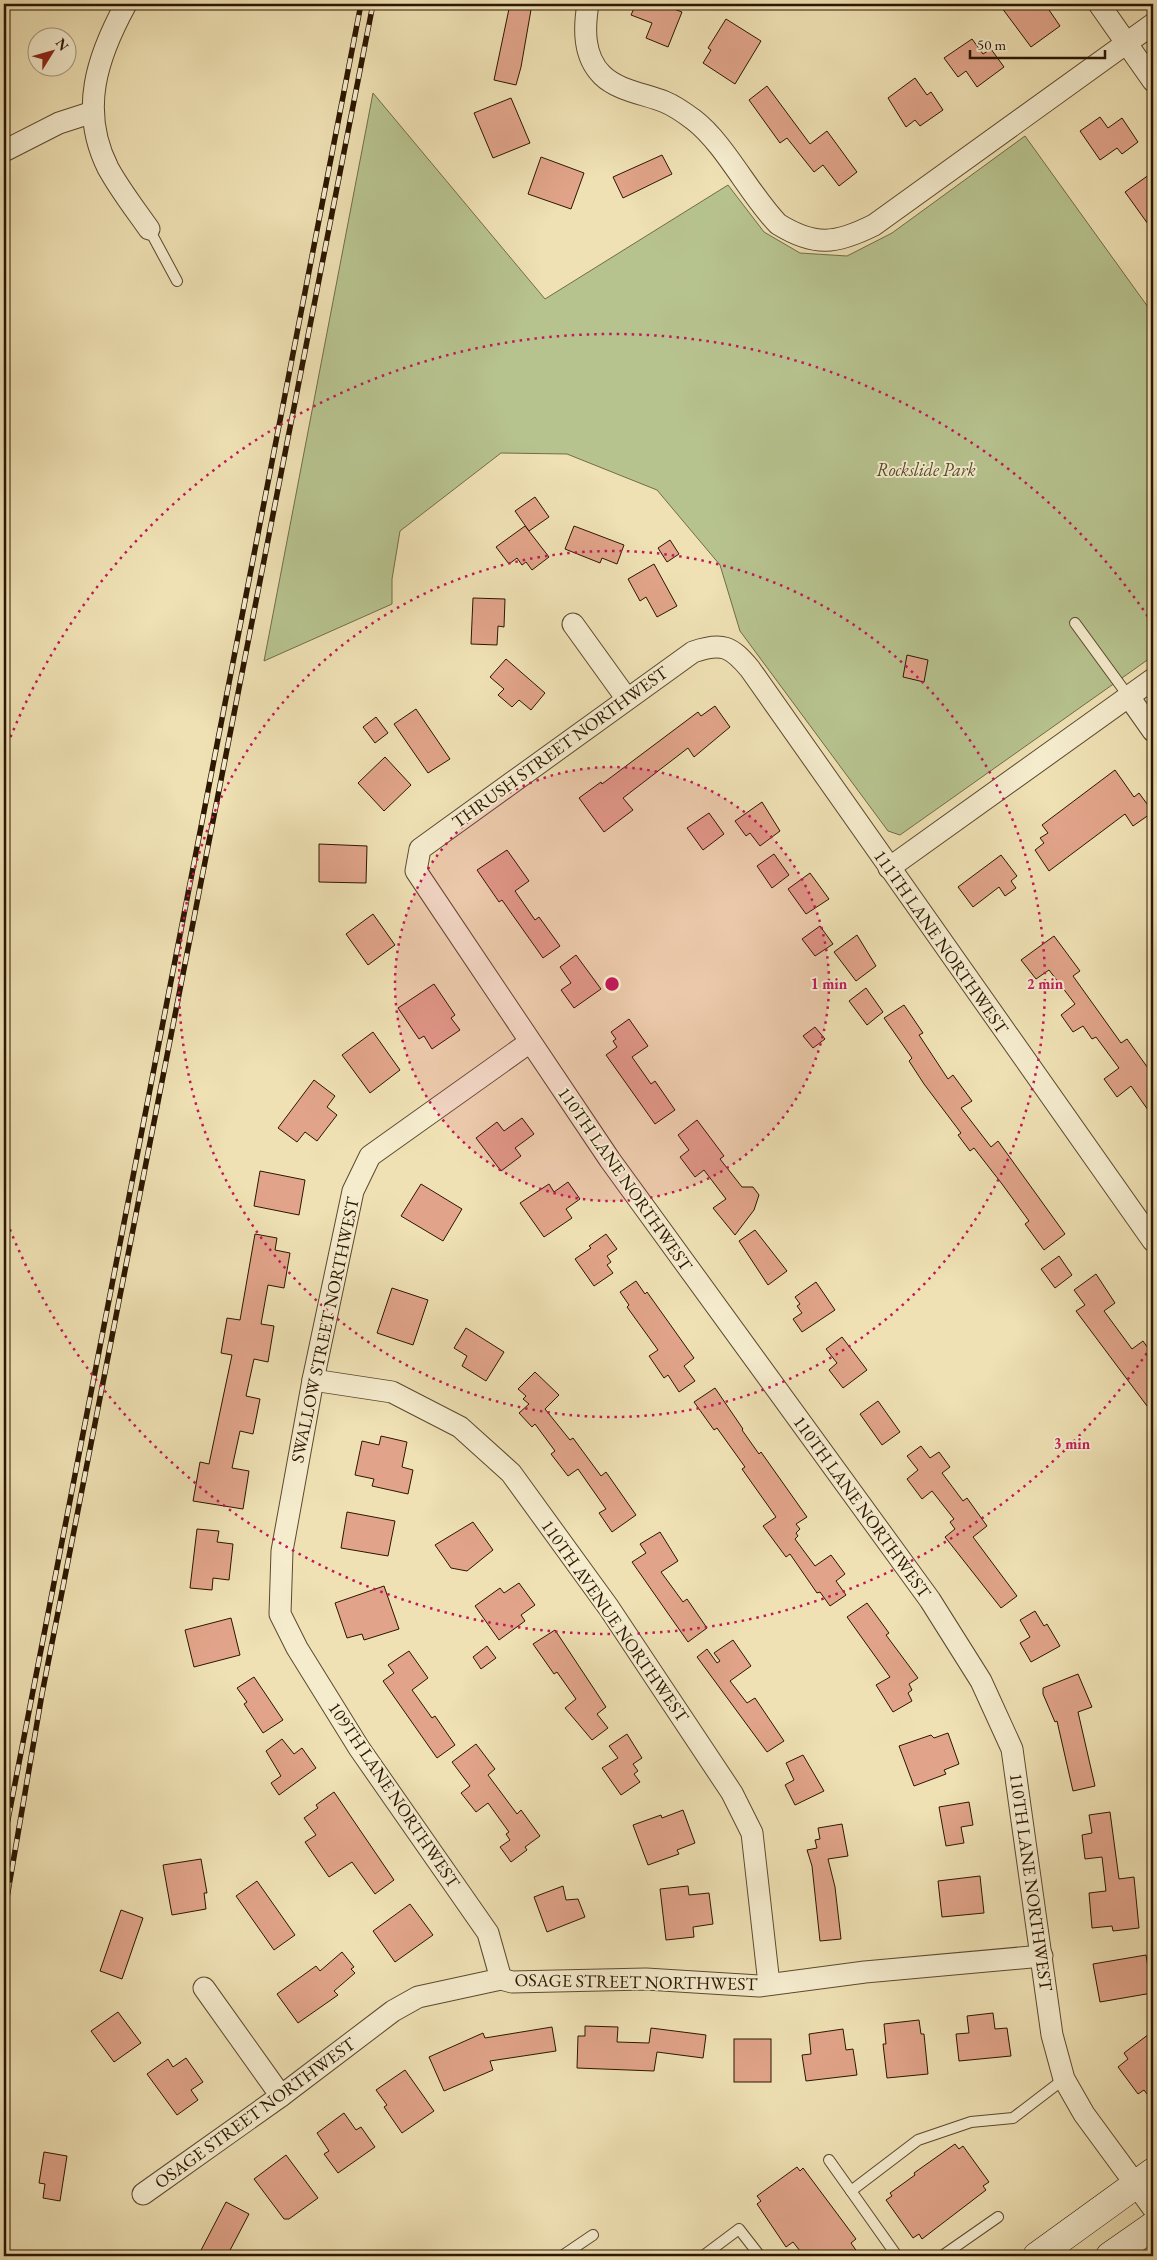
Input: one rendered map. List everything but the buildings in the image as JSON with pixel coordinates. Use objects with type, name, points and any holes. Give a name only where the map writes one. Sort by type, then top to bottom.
[{"type":"main road","points":[[1038,2256],[1145,2178]]},
{"type":"main road","points":[[1110,2256],[1153,2226]]},
{"type":"street","points":[[126,4],[104,48],[98,67],[93,112],[99,142],[108,168],[149,229]]},
{"type":"street","points":[[588,4],[585,39],[589,52],[602,75],[618,85],[667,103],[696,121],[778,224],[792,233],[810,239],[830,240],[850,237],[874,225],[1153,24]]},
{"type":"street","points":[[1099,4],[1153,81]]},
{"type":"street","points":[[4,151],[46,129],[93,112]]},
{"type":"street","points":[[573,624],[627,699]]},
{"type":"street","name":"THRUSH STREET NORTHWEST","points":[[416,872],[420,849],[693,652],[710,646],[725,647]]},
{"type":"street","name":"111TH LANE NORTHWEST","points":[[725,647],[739,656],[750,669],[1153,1241]]},
{"type":"street","points":[[889,868],[1153,679]]},
{"type":"street","points":[[1129,697],[1153,731]]},
{"type":"street","name":"110TH LANE NORTHWEST","points":[[416,872],[610,1160],[930,1600],[981,1681],[1012,1749],[1052,2035],[1064,2079],[1084,2114],[1145,2178],[1153,2208]]},
{"type":"street","name":"SWALLOW STREET NORTHWEST","points":[[280,1614],[282,1551],[313,1380],[353,1191],[370,1156],[530,1042]]},
{"type":"street","name":"110TH AVENUE NORTHWEST","points":[[313,1380],[392,1392],[460,1427],[511,1473],[609,1608],[721,1775],[739,1807],[752,1833],[769,1984]]},
{"type":"street","name":"109TH LANE NORTHWEST","points":[[280,1614],[301,1655],[359,1748],[488,1933],[501,1979]]},
{"type":"street","name":"OSAGE STREET NORTHWEST","points":[[143,2194],[281,2096],[393,2011],[418,1998],[501,1979],[512,1982],[646,1980],[759,1986],[865,1972],[1042,1956]]},
{"type":"street","points":[[204,1988],[281,2096]]},
{"type":"lane","points":[[149,229],[178,281]]},
{"type":"lane","points":[[1075,622],[1129,697]]},
{"type":"lane","points":[[851,2191],[918,2140],[971,2122],[1012,2118],[1064,2079]]},
{"type":"lane","points":[[829,2160],[897,2256]]},
{"type":"lane","points":[[942,2256],[998,2217]]},
{"type":"lane","points":[[703,2256],[738,2229],[760,2256]]},
{"type":"lane","points":[[562,2256],[593,2235]]},
{"type":"green space","name":"Rockslide Park","points":[[373,93],[545,299],[728,185],[764,232],[800,253],[847,256],[892,233],[1025,136],[1153,314],[1153,656],[900,835],[888,831],[740,631],[720,565],[657,490],[567,454],[501,453],[400,531],[392,579],[392,604],[264,661]]},
{"type":"railway","points":[[4,1840],[361,4]]},
{"type":"railway","points":[[4,1915],[42,1694],[373,4]]}]
